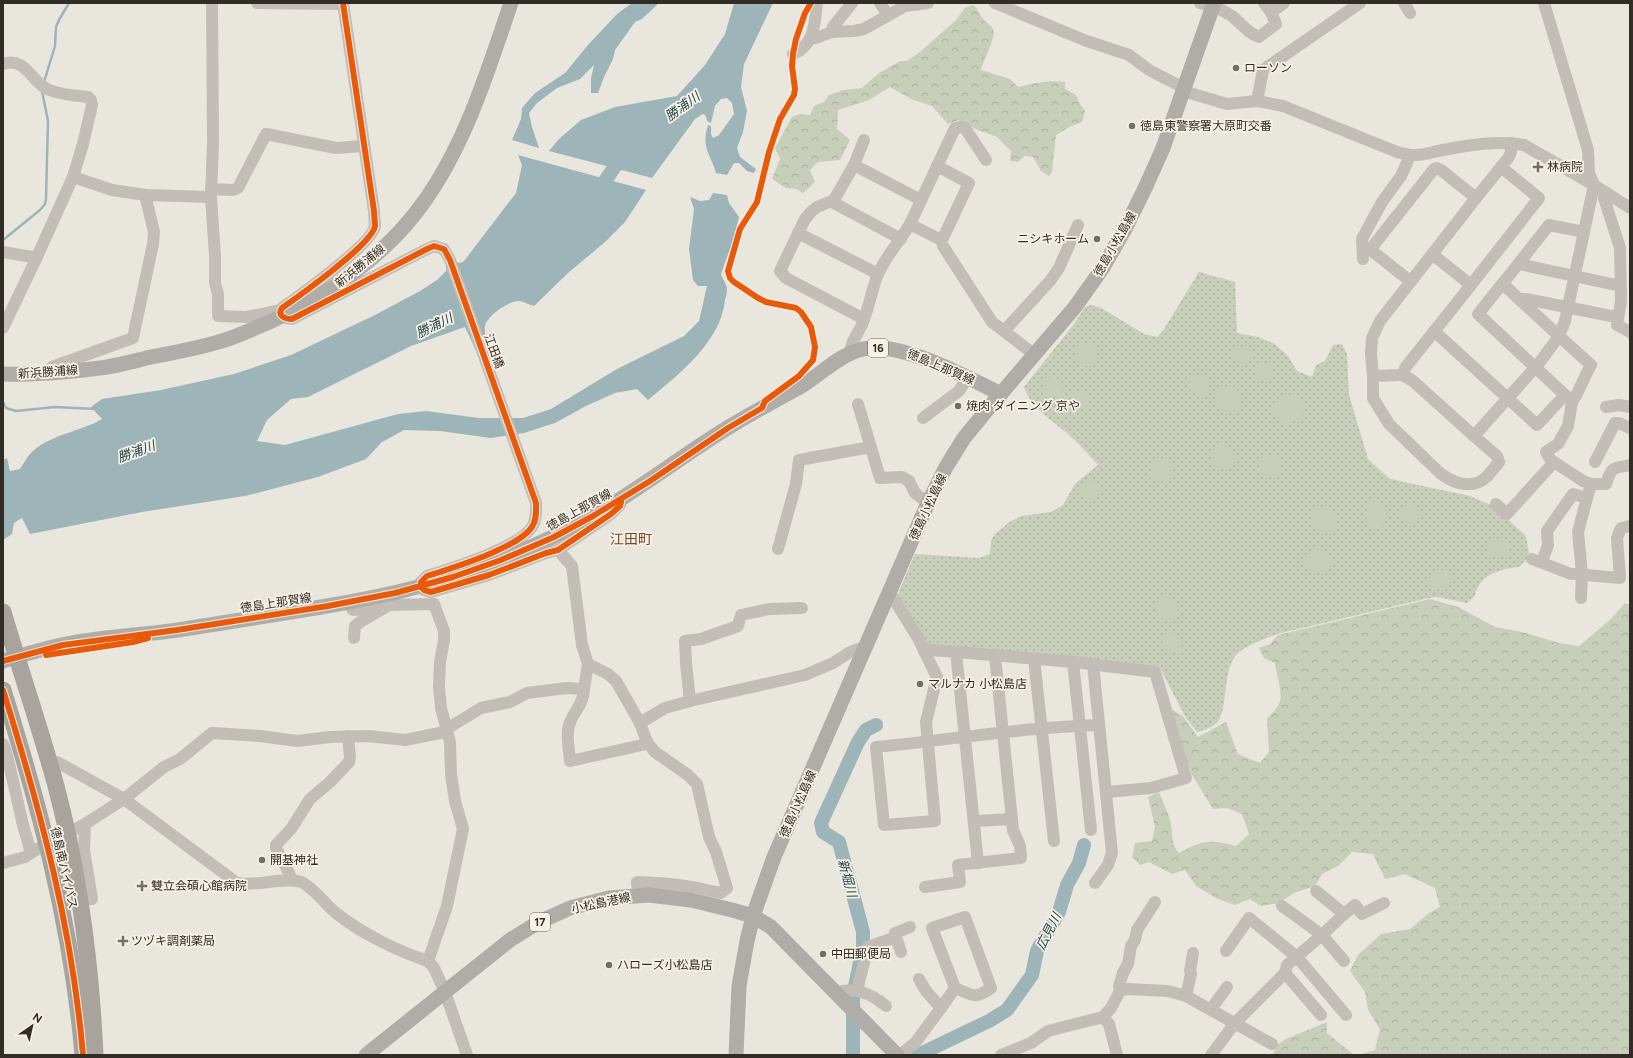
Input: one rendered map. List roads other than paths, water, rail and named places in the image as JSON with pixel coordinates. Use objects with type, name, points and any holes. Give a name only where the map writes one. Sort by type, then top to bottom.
[{"type":"highway","name":"徳島南バイパス","points":[[3,612],[11,660],[56,786],[80,900],[88,954],[84,995]]},
{"type":"highway","points":[[11,660],[33,743],[40,792],[42,822]]},
{"type":"highway","name":"徳島南バイパス","points":[[3,690],[7,718],[42,822],[84,995],[86,1016],[95,1055]]},
{"type":"highway","name":"徳島南バイパス","points":[[83,1055],[86,1016]]},
{"type":"main road","name":"新浜勝浦線","points":[[3,374],[101,368],[185,350],[230,338],[281,313],[297,310],[350,277],[384,248],[406,224],[426,200],[444,170],[467,125],[511,3]]},
{"type":"main road","name":"徳島小松島線","points":[[736,1055],[739,986],[753,916],[774,857],[928,503],[946,468],[964,438],[1076,307],[1102,269],[1126,228],[1163,148],[1209,4]]},
{"type":"main road","name":"徳島上那賀線","points":[[11,660],[63,645],[177,630],[348,602],[415,588],[460,575],[554,537],[650,481],[728,428],[807,383],[851,353],[870,348],[895,349],[909,353],[1001,394]]},
{"type":"main road","name":"小松島港線","points":[[366,1055],[510,940],[539,922],[570,908],[609,898],[649,894],[691,900],[753,916],[771,927],[897,1055]]},
{"type":"street","points":[[212,3],[213,141],[211,193],[215,282],[218,294],[218,316],[247,317],[281,313],[355,250],[370,234],[375,226],[343,4],[257,3]]},
{"type":"street","points":[[793,54],[802,50],[811,38],[817,3]]},
{"type":"street","points":[[832,32],[833,27],[852,3]]},
{"type":"street","points":[[880,3],[888,15]]},
{"type":"street","points":[[811,38],[816,38],[832,32],[864,29],[905,6],[928,3]]},
{"type":"street","points":[[995,3],[1084,40],[1129,55],[1149,70],[1183,89],[1227,104],[1257,102],[1283,106],[1410,156],[1423,156],[1440,150],[1468,146],[1512,143],[1524,145],[1594,185],[1630,208]]},
{"type":"street","points":[[1209,4],[1231,16],[1252,35],[1259,37],[1276,24],[1268,8],[1284,3]]},
{"type":"street","points":[[1257,102],[1263,70],[1360,3]]},
{"type":"street","points":[[1474,436],[1536,367],[1559,336],[1565,321],[1594,185],[1589,173],[1588,150],[1544,3]]},
{"type":"street","points":[[3,64],[9,62],[19,65],[31,73],[42,86],[52,91],[88,97],[91,100],[92,105],[83,144],[73,177],[3,328]]},
{"type":"street","points":[[851,353],[852,342],[864,319],[878,274],[910,224],[955,128],[965,128],[986,160]]},
{"type":"street","points":[[73,177],[112,190],[146,195],[211,193],[238,188],[266,134],[336,148],[363,146]]},
{"type":"street","points":[[864,140],[854,165],[837,197],[832,202],[826,203],[811,212],[798,233],[780,271],[786,278],[864,319]]},
{"type":"street","points":[[1372,376],[1403,376],[1413,381],[1497,456],[1499,462],[1479,482],[1471,484],[1458,483],[1448,480],[1388,424],[1373,398],[1372,376],[1371,354],[1372,338],[1380,320],[1501,167],[1511,152],[1512,143]]},
{"type":"street","points":[[1363,259],[1362,239],[1382,202],[1401,176],[1410,156]]},
{"type":"street","points":[[854,165],[921,200]]},
{"type":"street","points":[[910,224],[939,239],[943,238],[969,183],[937,166]]},
{"type":"street","points":[[1403,376],[1405,368],[1539,198],[1501,167]]},
{"type":"street","points":[[1410,281],[1372,250],[1373,246],[1434,169],[1437,168],[1441,170],[1476,198]]},
{"type":"street","points":[[1605,192],[1604,198],[1620,248],[1621,301],[1617,325],[1630,332]]},
{"type":"street","points":[[46,372],[52,367],[133,338],[153,244],[154,232],[146,195]]},
{"type":"street","points":[[832,202],[901,239]]},
{"type":"street","points":[[1004,331],[1050,281],[1059,268],[1078,225]]},
{"type":"street","points":[[1584,232],[1549,225],[1478,314],[1569,398],[1568,426],[1558,444],[1546,452],[1550,459],[1577,477],[1591,484],[1606,484],[1611,471],[1614,468],[1630,465]]},
{"type":"street","points":[[798,233],[878,274]]},
{"type":"street","name":"江田橋","points":[[281,313],[286,319],[292,319],[434,246],[444,249],[450,260],[536,502],[535,518],[531,528],[517,540],[485,555],[427,576],[415,588],[409,597],[390,606]]},
{"type":"street","points":[[943,246],[992,322],[1035,355]]},
{"type":"street","points":[[3,252],[32,256],[36,259]]},
{"type":"street","points":[[1432,254],[1470,285]]},
{"type":"street","points":[[1519,262],[1524,265],[1616,285]]},
{"type":"street","points":[[1434,331],[1537,425],[1569,398],[1579,392],[1591,365],[1503,284]]},
{"type":"street","points":[[1519,299],[1526,299],[1611,316]]},
{"type":"street","points":[[923,418],[959,391],[967,378]]},
{"type":"street","points":[[858,404],[880,478],[902,477],[909,481],[915,493],[928,503]]},
{"type":"street","points":[[1606,407],[1619,405],[1630,408]]},
{"type":"street","points":[[1596,462],[1615,423],[1619,423],[1630,428]]},
{"type":"street","points":[[778,549],[796,484],[799,460],[871,447]]},
{"type":"street","points":[[1496,504],[1507,514],[1554,462]]},
{"type":"street","points":[[1581,598],[1582,574],[1578,532],[1591,484]]},
{"type":"street","points":[[1587,498],[1573,494],[1547,531],[1548,545],[1537,561],[1571,574],[1620,578],[1617,538],[1621,528],[1630,526]]},
{"type":"street","points":[[415,588],[431,592],[448,588],[558,550],[611,514],[620,506],[622,498]]},
{"type":"street","points":[[558,550],[572,566],[582,645],[588,664],[584,697],[582,704],[572,720],[568,734],[570,761],[642,745],[647,742]]},
{"type":"street","points":[[889,593],[896,601],[937,677],[926,722],[927,742],[935,822],[884,826],[876,747],[927,742],[965,738],[1041,729],[1099,726]]},
{"type":"street","points":[[348,602],[353,610],[390,606],[434,604],[444,636],[440,662],[439,687],[451,754],[451,774],[455,801],[463,830],[447,906],[428,961]]},
{"type":"street","points":[[354,638],[356,626],[360,622],[390,606]]},
{"type":"street","points":[[690,701],[685,641],[701,639],[738,626],[741,615],[769,609],[802,608]]},
{"type":"street","points":[[640,723],[665,708],[690,701],[806,676],[833,664],[850,652],[858,649],[864,651]]},
{"type":"street","points":[[924,651],[930,650],[1073,662],[1155,672],[1186,778],[1151,788],[1106,792]]},
{"type":"street","points":[[956,652],[978,863]]},
{"type":"street","points":[[925,887],[960,882],[958,865],[1021,858],[1020,846],[1013,830],[995,656]]},
{"type":"street","points":[[1034,659],[1054,841]]},
{"type":"street","points":[[1073,662],[1091,830]]},
{"type":"street","points":[[588,664],[608,674],[616,681],[640,723],[647,742],[655,752],[688,775],[697,784],[709,837],[716,852],[727,888],[720,893],[695,886],[637,882],[638,895]]},
{"type":"street","points":[[1093,664],[1112,854],[1108,865],[1095,883]]},
{"type":"street","points":[[80,900],[92,899],[80,827],[124,799],[164,766],[180,759],[212,733],[254,735],[297,741],[348,736],[368,736],[405,740],[440,733],[481,708],[510,702],[527,693],[567,688],[584,689]]},
{"type":"street","points":[[291,880],[276,845],[291,829],[310,799],[330,782],[349,762],[348,736]]},
{"type":"street","points":[[3,744],[7,755],[23,825],[35,851],[25,857],[3,863]]},
{"type":"street","points":[[57,762],[124,799],[237,883],[245,884],[291,880],[300,882],[307,885],[327,906],[356,926],[410,955],[428,961],[434,968],[445,992],[467,1055]]},
{"type":"street","points":[[974,820],[1012,819]]},
{"type":"street","points":[[1316,891],[1344,914]]},
{"type":"street","points":[[1001,1055],[1031,1042],[1048,1031],[1103,1017],[1111,1008],[1120,991],[1119,986],[1123,972],[1128,964],[1131,946],[1135,940],[1137,930],[1155,902]]},
{"type":"street","points":[[1211,1055],[1235,1023],[1285,973],[1287,965],[1344,914],[1355,905],[1362,914],[1384,903]]},
{"type":"street","points":[[1282,906],[1322,935],[1344,961]]},
{"type":"street","points":[[965,917],[991,988],[980,996],[975,996],[954,988],[932,928],[965,917]]},
{"type":"street","points":[[1226,951],[1249,918],[1297,957],[1346,1015]]},
{"type":"street","points":[[901,952],[894,933],[910,927]]},
{"type":"street","points":[[857,990],[868,947],[896,936]]},
{"type":"street","points":[[1186,996],[1191,974],[1190,971],[1193,953]]},
{"type":"street","points":[[1285,973],[1321,1015]]},
{"type":"street","points":[[919,979],[926,991],[941,1008]]},
{"type":"street","points":[[1211,1009],[1227,987]]},
{"type":"street","points":[[900,1055],[915,1043],[954,988]]},
{"type":"street","points":[[1120,991],[1126,989],[1168,991],[1186,996],[1272,1044]]},
{"type":"street","points":[[842,998],[845,990],[857,990],[872,996],[886,1006]]},
{"type":"street","points":[[1103,1017],[1109,1024],[1117,1055]]},
{"type":"water","points":[[632,3],[659,3],[642,19],[635,22],[615,50],[613,59],[598,93],[591,93],[591,78],[594,65],[580,79],[557,88],[537,103],[529,113],[539,148],[512,140],[521,119],[522,108],[535,93],[565,73],[588,45],[617,14]]},
{"type":"water","points":[[734,3],[773,3],[744,64],[741,87],[747,111],[743,132],[737,148],[740,157],[756,169],[754,173],[747,171],[739,163],[734,163],[727,175],[716,173],[707,150],[705,139],[708,125],[711,126],[711,134],[713,138],[719,135],[734,114],[732,103],[727,98],[721,99],[715,106],[711,123],[707,121],[706,116],[703,114],[695,119],[652,178],[549,151],[559,139],[581,120],[615,107],[677,96],[705,65],[725,34]]},
{"type":"water","points":[[518,155],[646,190],[625,222],[534,306],[521,301],[514,302],[504,306],[490,318],[485,326],[485,329],[490,350],[477,353],[465,327],[411,346],[308,397],[291,399],[267,420],[257,441],[285,445],[398,414],[426,411],[479,418],[523,418],[551,409],[617,369],[684,336],[699,321],[707,286],[698,286],[693,280],[689,249],[694,209],[690,197],[700,201],[709,200],[713,193],[727,195],[729,203],[739,217],[734,238],[721,274],[727,288],[722,315],[716,330],[707,344],[672,380],[648,400],[637,389],[615,393],[586,406],[555,423],[524,433],[491,438],[440,431],[404,430],[382,442],[366,459],[318,477],[245,496],[142,512],[30,534],[22,518],[14,523],[12,534],[3,540],[3,460],[7,458],[10,471],[20,469],[29,455],[41,445],[102,419],[91,407],[102,399],[161,390],[234,374],[291,355],[375,315],[420,291],[437,280],[446,271],[446,267],[454,262],[460,263],[464,261],[516,193],[522,165]]},
{"type":"waterway","points":[[44,82],[55,46],[56,27],[69,3]]},
{"type":"waterway","points":[[3,240],[40,210],[45,204],[48,121],[42,91]]},
{"type":"waterway","name":"勝浦川","points":[[596,194],[625,152]]},
{"type":"waterway","points":[[3,402],[6,408],[16,411],[55,407],[96,409]]},
{"type":"waterway","name":"新堀川","points":[[853,1055],[853,996],[863,948],[863,932],[839,842],[823,832],[821,823],[858,742],[866,730],[876,725]]},
{"type":"waterway","name":"広見川","points":[[918,1055],[989,1021],[1007,1010],[1032,975],[1037,951],[1059,912],[1067,885],[1079,863],[1084,845]]},
{"type":"tunnel","points":[[40,848],[74,830]]},
{"type":"place","name":"ローソン","points":[[1236,68]]},
{"type":"place","name":"徳島東警察署大原町交番","points":[[1132,126]]},
{"type":"place","name":"林病院","points":[[1538,167]]},
{"type":"place","name":"ニシキホーム","points":[[1097,239]]},
{"type":"place","name":"焼肉 ダイニング 京や","points":[[958,406]]},
{"type":"place","name":"マルナカ 小松島店","points":[[920,684]]},
{"type":"place","name":"開基神社","points":[[262,860]]},
{"type":"place","name":"雙立会碩心館病院","points":[[142,886]]},
{"type":"place","name":"ツヅキ調剤薬局","points":[[123,941]]},
{"type":"place","name":"中田郵便局","points":[[823,954]]},
{"type":"place","name":"ハローズ小松島店","points":[[609,965]]},
{"type":"district","name":"江田町","points":[[631,539]]}]
